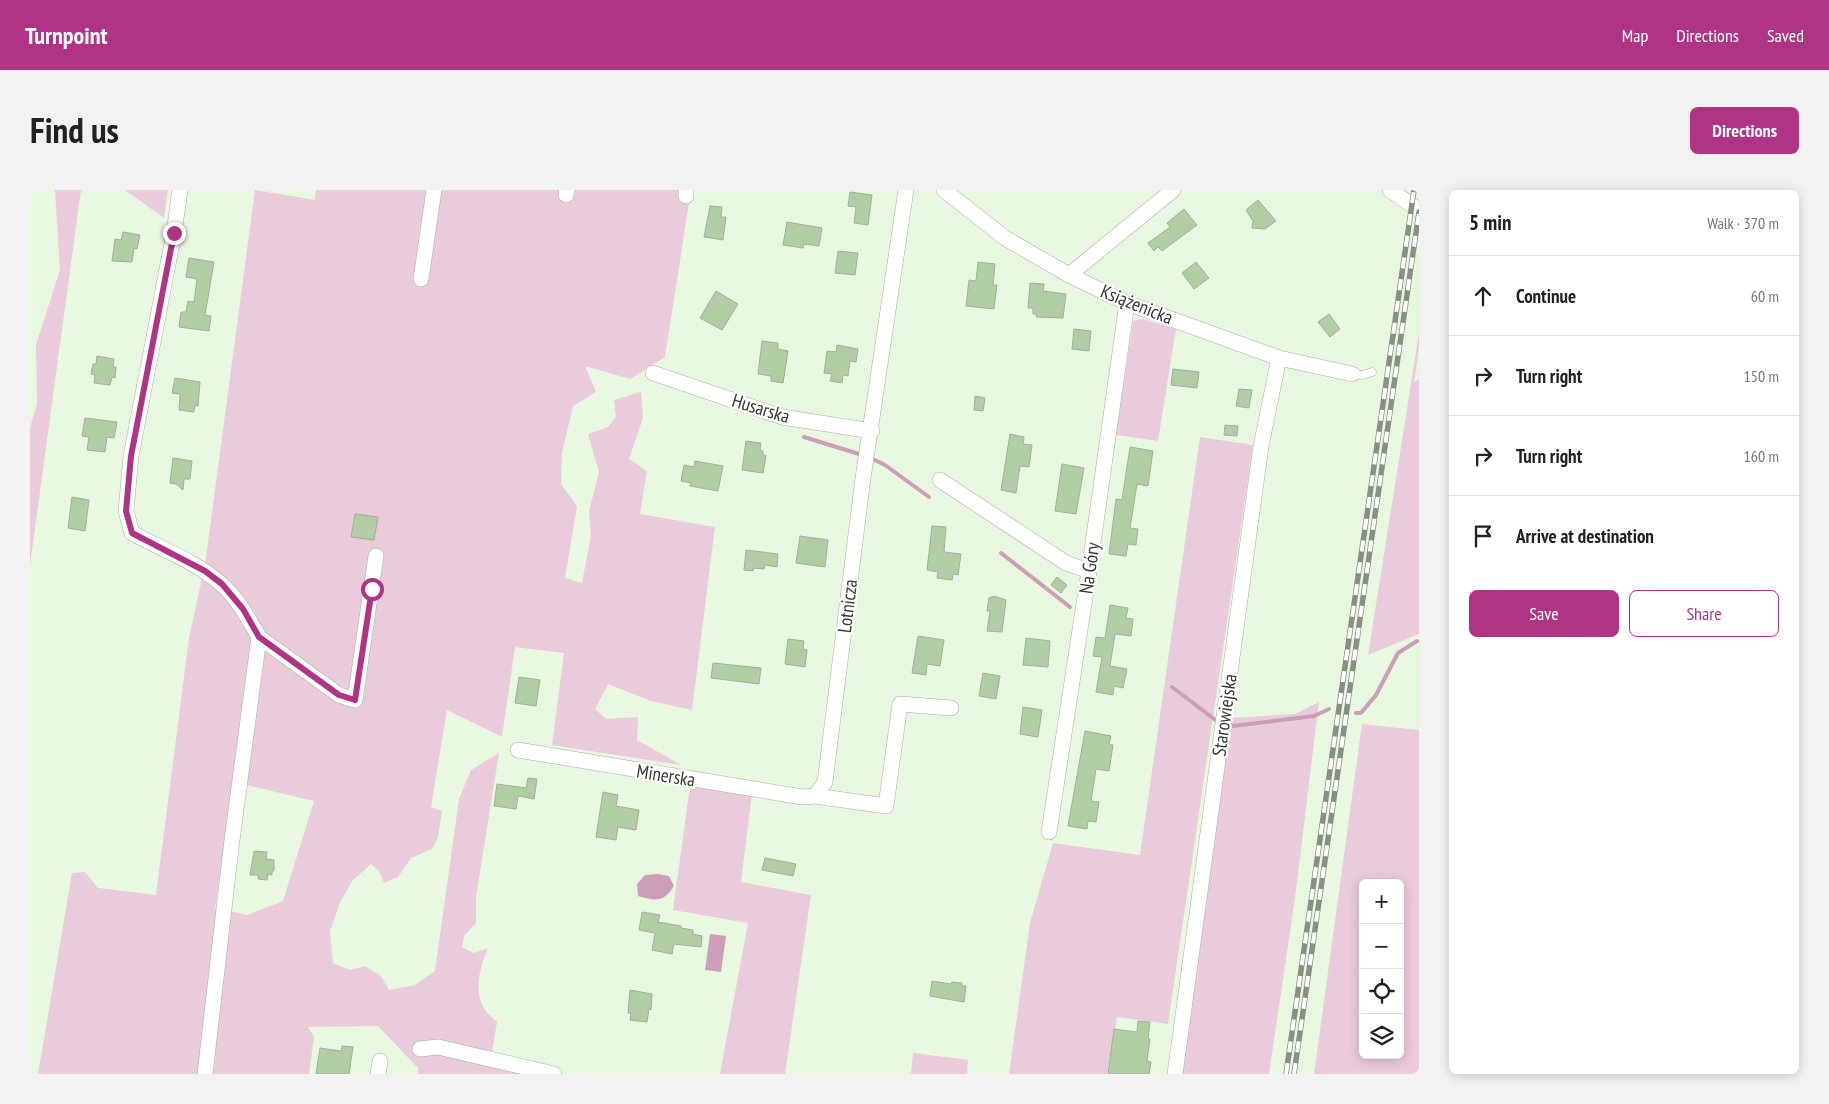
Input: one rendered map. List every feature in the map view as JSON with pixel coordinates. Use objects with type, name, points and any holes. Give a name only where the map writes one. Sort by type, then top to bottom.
[{"type":"street","points":[[180,190],[174,233],[131,456],[126,511],[132,533],[205,571],[222,584],[243,609],[259,637],[339,695],[355,700],[376,556]]},
{"type":"street","points":[[421,279],[434,190]]},
{"type":"street","name":"Lotnicza","points":[[814,796],[825,782],[864,478],[906,190]]},
{"type":"street","name":"Książenicka","points":[[944,190],[1005,238],[1069,274],[1127,302],[1279,358],[1352,374]]},
{"type":"street","points":[[1069,274],[1173,190]]},
{"type":"street","points":[[1390,190],[1419,210]]},
{"type":"street","name":"Na Góry","points":[[1049,832],[1089,571],[1127,302]]},
{"type":"street","name":"Starowiejska","points":[[1175,1074],[1261,446],[1279,358]]},
{"type":"street","name":"Husarska","points":[[654,373],[782,417],[872,431]]},
{"type":"street","points":[[940,480],[1066,563],[1089,571]]},
{"type":"street","points":[[205,1074],[231,848],[259,637]]},
{"type":"street","points":[[814,796],[886,806],[900,704],[951,708]]},
{"type":"street","name":"Minerska","points":[[518,750],[802,797],[814,796]]},
{"type":"street","points":[[420,1049],[438,1047],[554,1074]]},
{"type":"lane","points":[[1352,374],[1362,376],[1372,372]]},
{"type":"shaded area","points":[[55,190],[81,190],[30,565],[30,428],[37,403],[36,345],[60,270]]},
{"type":"shaded area","points":[[125,190],[168,190],[164,218]]},
{"type":"shaded area","points":[[255,190],[315,200],[316,190],[691,190],[665,357],[630,379],[585,366],[596,392],[573,406],[562,453],[561,484],[577,506],[565,578],[582,583],[591,535],[589,511],[599,472],[588,434],[608,427],[616,417],[614,400],[641,392],[643,418],[629,459],[647,471],[640,514],[715,527],[692,710],[651,701],[608,684],[595,709],[606,719],[638,717],[637,740],[681,765],[552,745],[564,653],[515,647],[502,737],[447,710],[431,807],[442,811],[438,837],[432,849],[411,858],[398,877],[384,883],[379,871],[371,864],[352,881],[340,903],[330,931],[333,963],[350,970],[365,966],[381,976],[389,990],[415,985],[435,971],[459,799],[471,770],[499,753],[476,897],[476,923],[464,936],[462,947],[474,953],[488,948],[479,978],[479,992],[483,1007],[497,1022],[492,1052],[514,1057],[522,1074],[418,1074],[418,1068],[378,1026],[308,1027],[314,1037],[309,1074],[38,1074],[72,873],[85,872],[98,888],[156,895],[189,638],[205,565]],"holes":[[[234,782],[314,801],[283,901],[247,915],[215,908]]]},
{"type":"shaded area","points":[[1142,319],[1176,329],[1158,441],[1116,435],[1133,321]]},
{"type":"shaded area","points":[[1419,333],[1419,348],[1414,382],[1419,379],[1419,634],[1368,655]]},
{"type":"shaded area","points":[[1200,437],[1253,445],[1168,1024],[1117,1017],[1107,1074],[1009,1074],[1030,923],[1053,843],[1140,855]]},
{"type":"shaded area","points":[[1319,702],[1295,898],[1269,1074],[1179,1074],[1230,718],[1295,714]]},
{"type":"shaded area","points":[[1362,724],[1419,730],[1419,1074],[1314,1074]]},
{"type":"shaded area","points":[[690,786],[752,793],[741,882],[811,895],[785,1074],[720,1074],[748,923],[673,910]]},
{"type":"shaded area","points":[[658,874],[669,876],[674,886],[670,892],[663,898],[654,900],[638,896],[637,884],[645,875]]},
{"type":"shaded area","points":[[710,934],[726,936],[721,972],[705,970]]},
{"type":"shaded area","points":[[913,1053],[968,1060],[967,1074],[911,1074]]},
{"type":"building","points":[[850,192],[872,195],[868,225],[854,223],[856,207],[848,206]]},
{"type":"building","points":[[1258,200],[1276,221],[1265,229],[1252,228],[1253,221],[1246,210]]},
{"type":"building","points":[[710,206],[722,207],[721,217],[726,217],[723,240],[704,237]]},
{"type":"building","points":[[1184,209],[1197,225],[1162,251],[1158,247],[1154,251],[1148,243],[1170,227],[1167,223]]},
{"type":"building","points":[[787,222],[822,228],[819,246],[804,244],[803,248],[783,245]]},
{"type":"building","points":[[123,232],[140,235],[137,249],[134,248],[132,262],[112,261],[115,239],[121,240]]},
{"type":"building","points":[[838,251],[858,253],[855,275],[835,273]]},
{"type":"building","points":[[189,258],[214,262],[205,315],[211,316],[209,331],[179,327],[181,312],[186,312],[188,301],[194,302],[197,279],[186,277]]},
{"type":"building","points":[[978,262],[995,264],[993,285],[997,285],[994,309],[966,306],[969,280],[976,281]]},
{"type":"building","points":[[1196,262],[1209,278],[1194,289],[1182,273]]},
{"type":"building","points":[[1030,283],[1044,284],[1043,291],[1066,294],[1063,318],[1036,317],[1037,314],[1033,314],[1033,308],[1028,308]]},
{"type":"building","points":[[716,291],[738,304],[722,330],[700,318]]},
{"type":"building","points":[[1329,314],[1340,329],[1330,337],[1318,322]]},
{"type":"building","points":[[1074,329],[1091,331],[1089,351],[1072,349]]},
{"type":"building","points":[[762,341],[778,343],[778,349],[788,351],[783,383],[771,381],[771,376],[758,374]]},
{"type":"building","points":[[837,345],[858,349],[856,362],[850,361],[848,376],[843,375],[842,383],[830,381],[832,374],[824,373],[827,351],[836,352]]},
{"type":"building","points":[[97,356],[114,359],[113,367],[116,367],[115,378],[112,377],[110,385],[94,383],[95,375],[91,374],[93,364],[96,364]]},
{"type":"building","points":[[1173,369],[1199,372],[1197,388],[1171,385]]},
{"type":"building","points":[[175,378],[200,382],[198,406],[195,405],[194,412],[179,410],[180,394],[172,393]]},
{"type":"building","points":[[1239,389],[1252,390],[1249,408],[1236,406]]},
{"type":"building","points":[[975,396],[985,398],[983,411],[974,410]]},
{"type":"building","points":[[85,418],[117,422],[114,438],[107,437],[105,452],[87,450],[89,437],[82,436]]},
{"type":"building","points":[[1225,425],[1238,426],[1237,436],[1224,435]]},
{"type":"building","points":[[1010,434],[1024,437],[1023,444],[1032,445],[1029,467],[1020,466],[1016,493],[1001,490]]},
{"type":"building","points":[[746,441],[761,443],[760,450],[763,451],[763,455],[766,455],[763,473],[742,470]]},
{"type":"building","points":[[1130,447],[1153,451],[1148,486],[1137,484],[1130,528],[1138,529],[1136,545],[1128,544],[1126,556],[1109,554],[1116,499],[1122,500]]},
{"type":"building","points":[[173,458],[192,461],[190,479],[184,479],[183,490],[176,484],[170,483]]},
{"type":"building","points":[[695,461],[723,466],[718,491],[690,486],[691,483],[681,481],[684,465],[694,467]]},
{"type":"building","points":[[1062,464],[1084,468],[1076,514],[1055,511]]},
{"type":"building","points":[[72,497],[89,500],[85,531],[68,528]]},
{"type":"building","points":[[355,514],[378,517],[374,540],[351,537]]},
{"type":"building","points":[[932,526],[946,527],[944,552],[961,554],[958,575],[953,574],[952,580],[937,578],[938,572],[927,570]]},
{"type":"building","points":[[800,536],[828,540],[825,567],[796,563]]},
{"type":"building","points":[[746,550],[778,554],[777,567],[765,565],[764,569],[744,570]]},
{"type":"building","points":[[1057,577],[1067,585],[1061,593],[1051,585]]},
{"type":"building","points":[[994,596],[1006,600],[1002,632],[987,631],[990,611],[987,611],[989,598]]},
{"type":"building","points":[[1110,605],[1128,608],[1126,618],[1133,619],[1131,636],[1115,634],[1110,666],[1127,669],[1123,688],[1114,686],[1113,695],[1096,692],[1102,657],[1093,656],[1096,637],[1105,638]]},
{"type":"building","points":[[918,636],[944,640],[940,666],[927,664],[926,675],[912,673]]},
{"type":"building","points":[[1026,638],[1050,641],[1048,667],[1023,665]]},
{"type":"building","points":[[788,639],[804,641],[803,649],[807,650],[805,667],[785,664]]},
{"type":"building","points":[[713,663],[761,668],[759,684],[711,678]]},
{"type":"building","points":[[983,673],[1000,676],[996,699],[979,696]]},
{"type":"building","points":[[519,677],[540,680],[536,706],[515,703]]},
{"type":"building","points":[[1023,707],[1042,710],[1038,737],[1020,734]]},
{"type":"building","points":[[1085,731],[1111,736],[1109,744],[1113,745],[1109,771],[1096,769],[1091,801],[1099,802],[1096,822],[1088,821],[1087,829],[1068,826]]},
{"type":"building","points":[[528,778],[537,779],[534,799],[518,796],[516,809],[494,806],[497,784],[526,788]]},
{"type":"building","points":[[603,792],[618,795],[616,806],[639,810],[636,830],[618,827],[616,840],[596,837]]},
{"type":"building","points":[[254,851],[267,852],[266,859],[274,860],[274,871],[272,871],[272,875],[268,874],[267,880],[258,879],[258,875],[250,875]]},
{"type":"building","points":[[765,858],[796,864],[793,876],[762,870]]},
{"type":"building","points":[[642,912],[660,915],[658,922],[693,930],[693,934],[702,936],[701,947],[674,944],[672,954],[652,950],[655,933],[639,930]]},
{"type":"building","points":[[932,981],[951,984],[952,982],[962,983],[962,986],[966,986],[964,1002],[930,996]]},
{"type":"building","points":[[630,990],[652,994],[651,1010],[649,1009],[647,1022],[630,1020],[631,1013],[628,1013]]},
{"type":"building","points":[[1138,1021],[1150,1022],[1147,1061],[1151,1062],[1149,1074],[1108,1074],[1114,1029],[1137,1032]]},
{"type":"building","points":[[342,1046],[353,1047],[349,1074],[316,1074],[320,1048],[341,1051]]},
{"type":"waterway","points":[[804,437],[859,454]]},
{"type":"waterway","points":[[871,458],[885,465],[929,497]]},
{"type":"waterway","points":[[1001,553],[1070,607]]},
{"type":"waterway","points":[[1356,713],[1361,713],[1376,695],[1398,653],[1417,641]]},
{"type":"waterway","points":[[1172,687],[1218,722]]},
{"type":"waterway","points":[[1233,726],[1314,716],[1329,709]]},
{"type":"railway","points":[[1286,1074],[1414,190]]},
{"type":"railway","points":[[1294,1074],[1419,212]]},
{"type":"route","points":[[174,233],[131,456],[126,511],[132,533],[205,571],[222,584],[243,609],[259,637],[339,695],[355,700],[372,589]]}]
